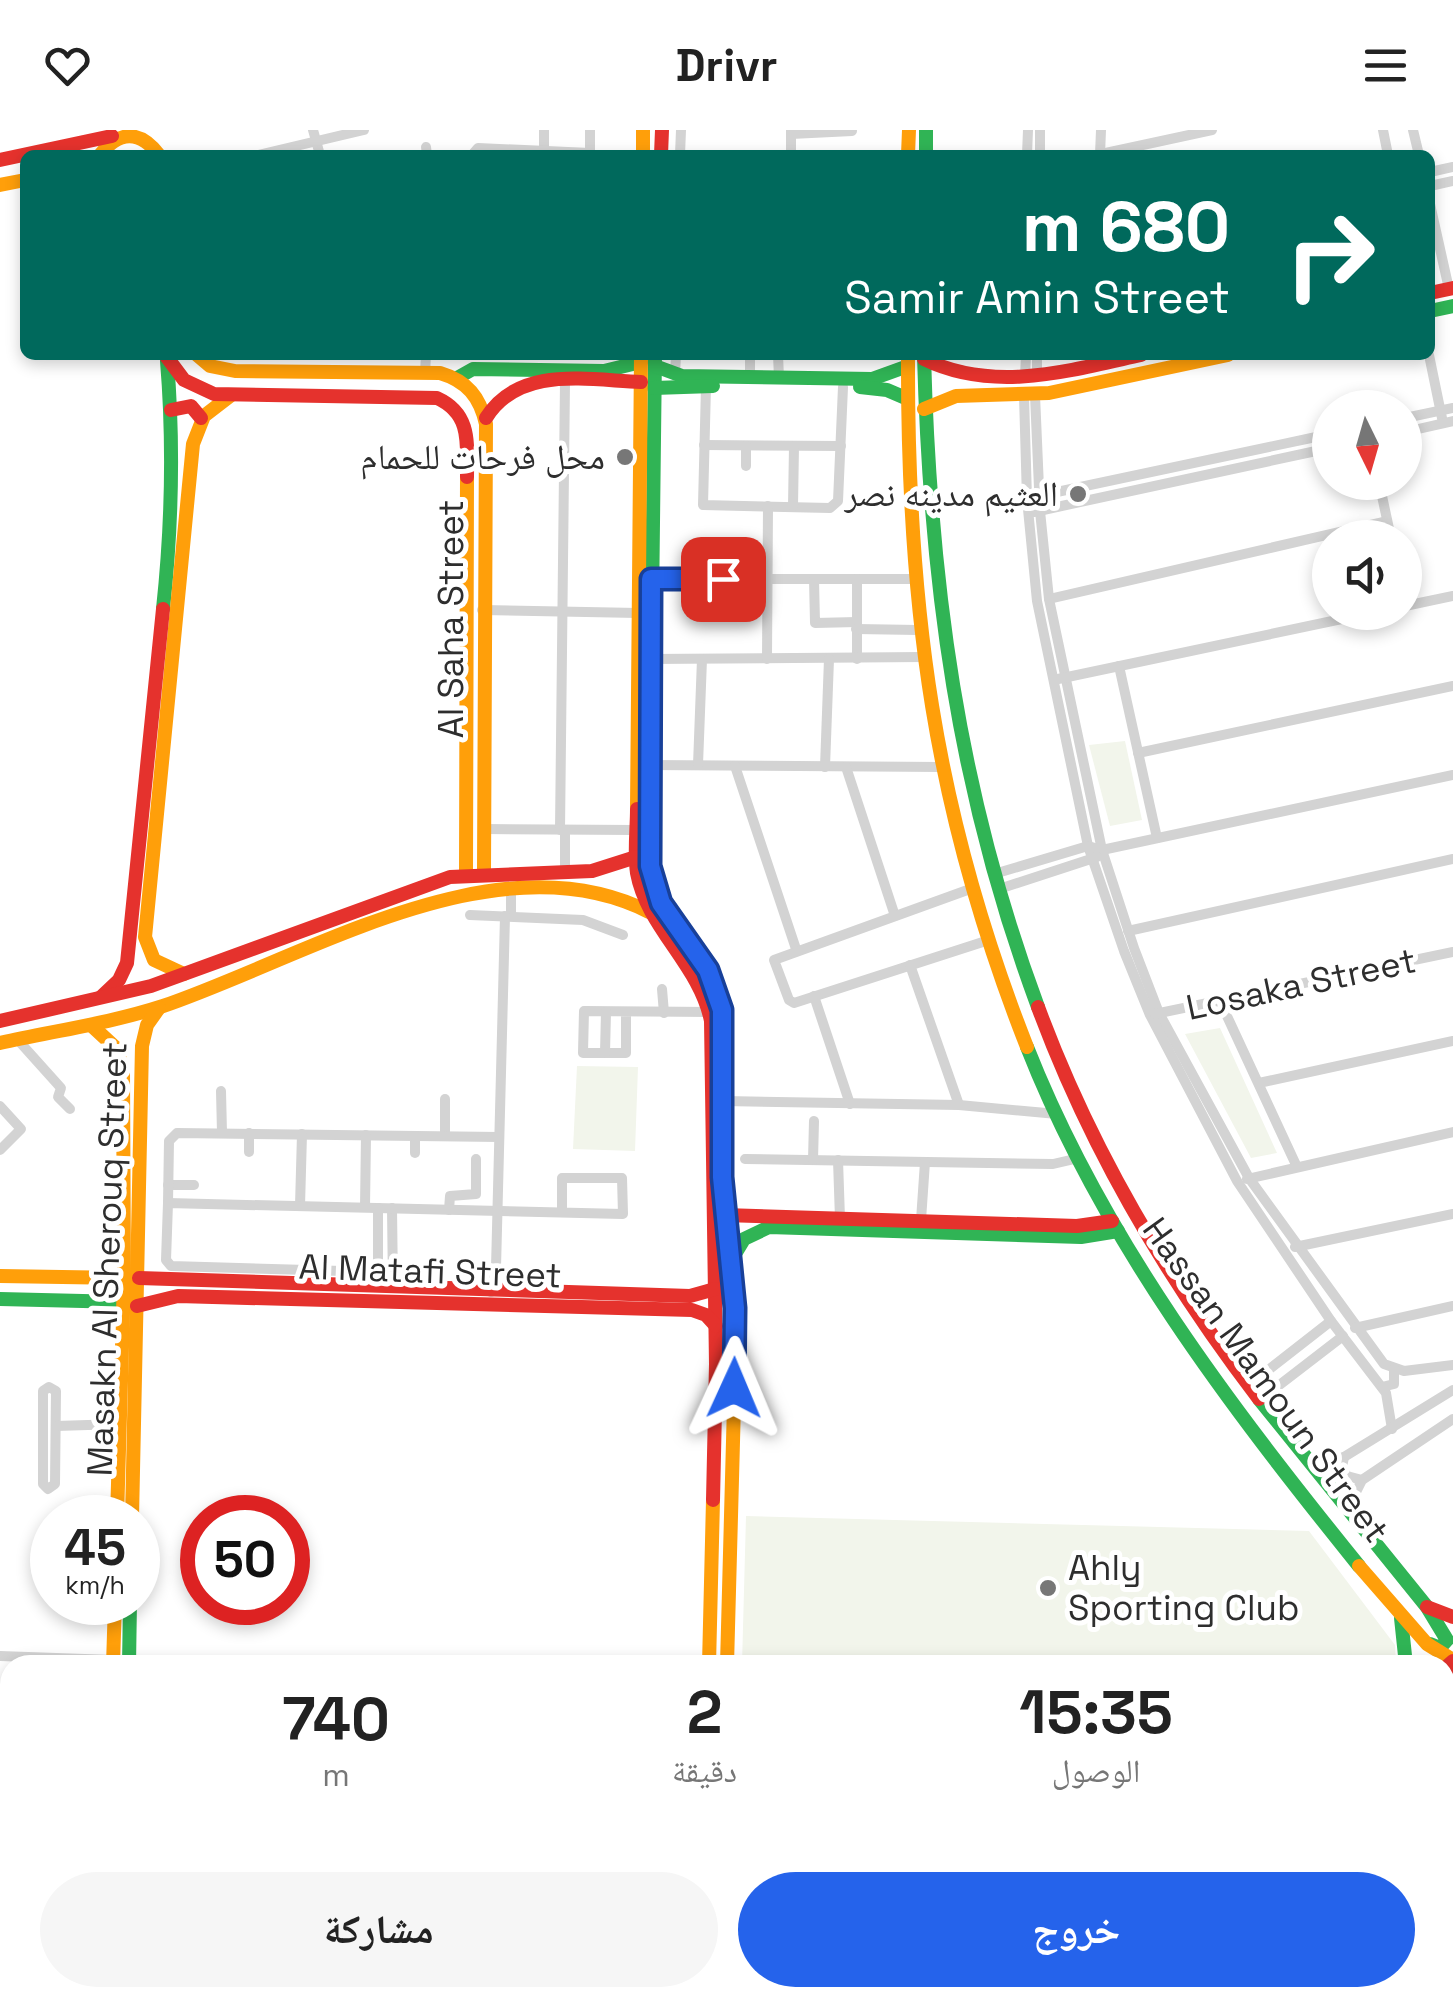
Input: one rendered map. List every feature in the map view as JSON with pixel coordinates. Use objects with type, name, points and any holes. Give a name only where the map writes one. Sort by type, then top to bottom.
[{"type":"main road","points":[[107,150],[134,132]]},
{"type":"main road","points":[[134,132],[153,150]]},
{"type":"main road","points":[[48,150],[134,132]]},
{"type":"main road","points":[[97,1000],[119,980],[127,963],[173,512],[166,360]]},
{"type":"main road","points":[[169,360],[191,384],[231,396]]},
{"type":"main road","points":[[203,360],[210,366],[235,371],[426,364],[456,378],[474,393],[486,418]]},
{"type":"main road","points":[[486,418],[494,401],[512,386],[612,376],[646,360]]},
{"type":"main road","points":[[648,360],[648,765],[652,876],[667,914],[703,961],[717,990],[723,1020],[724,1215],[736,1352],[727,1655]]},
{"type":"main road","points":[[650,360],[679,379],[706,386],[843,387],[879,383],[914,360]]},
{"type":"main road","name":"Hassan Mamoun Street","points":[[916,360],[914,578],[918,630],[940,767],[988,940],[1007,992],[1059,1114],[1115,1226],[1216,1376],[1400,1618],[1446,1655]]},
{"type":"main road","points":[[919,360],[969,374],[1031,376],[1115,360]]},
{"type":"main road","points":[[456,378],[474,370],[612,376],[648,385],[679,379],[750,377],[879,383],[916,404],[971,395],[1030,395],[1179,360]]},
{"type":"main road","points":[[969,374],[963,384],[971,395]]},
{"type":"main road","points":[[648,385],[638,614],[636,857],[649,912],[697,975],[711,1012],[716,1326],[709,1655]]},
{"type":"main road","points":[[184,974],[150,955],[145,937],[190,508],[192,444],[201,418],[231,396]]},
{"type":"main road","name":"Al Saha Street","points":[[231,396],[437,398],[455,407],[467,430],[475,866]]},
{"type":"main road","name":"Hassan Mamoun Street","points":[[916,404],[943,661],[963,769],[1029,983],[1084,1113],[1135,1214],[1254,1393],[1427,1607]]},
{"type":"main road","points":[[171,410],[190,406],[201,418]]},
{"type":"main road","name":"Al Saha Street","points":[[473,632],[482,610],[486,418]]},
{"type":"main road","name":"Al Saha Street","points":[[473,653],[483,829],[475,866]]},
{"type":"main road","points":[[0,1021],[97,1000],[184,974],[475,866],[565,871],[610,868],[636,857]]},
{"type":"main road","points":[[610,868],[616,880],[612,894]]},
{"type":"main road","points":[[8,1041],[160,1007],[422,906],[506,889],[612,894],[649,912]]},
{"type":"main road","points":[[988,940],[1004,947],[1013,932]]},
{"type":"main road","points":[[127,963],[140,964],[150,955]]},
{"type":"main road","points":[[1007,992],[1014,978],[1029,983]]},
{"type":"main road","name":"Masakn Al Sherouq Street","points":[[132,1495],[131,1304],[141,1053],[144,1032],[160,1007]]},
{"type":"main road","name":"Masakn Al Sherouq Street","points":[[91,1024],[109,1038],[120,1056],[132,1278]]},
{"type":"main road","points":[[120,1056],[130,1047],[141,1053]]},
{"type":"main road","points":[[724,1215],[769,1227],[1081,1237],[1115,1226]]},
{"type":"main road","points":[[750,1225],[840,1218],[1115,1226]]},
{"type":"main road","points":[[730,1263],[750,1225]]},
{"type":"main road","name":"Al Matafi Street","points":[[0,1276],[132,1278],[166,1288],[683,1303],[715,1289]]},
{"type":"main road","points":[[93,1302],[100,1292],[95,1278]]},
{"type":"main road","name":"Al Matafi Street","points":[[0,1299],[131,1304],[166,1288],[383,1282],[683,1303],[716,1326]]},
{"type":"main road","name":"Masakn Al Sherouq Street","points":[[118,1495],[120,1424],[131,1304]]},
{"type":"main road","points":[[1427,1607],[1453,1617]]},
{"type":"main road","points":[[1420,1637],[1438,1648],[1447,1640],[1427,1607]]},
{"type":"main road","points":[[1400,1618],[1405,1655]]},
{"type":"main road","points":[[116,1625],[118,1655]]},
{"type":"main road","points":[[120,1655],[125,1625]]},
{"type":"street","points":[[273,150],[315,136],[364,130]]},
{"type":"street","points":[[1119,150],[1212,130]]},
{"type":"street","points":[[791,132],[852,131]]},
{"type":"street","points":[[476,150],[504,150]]},
{"type":"street","points":[[1435,232],[1446,294]]},
{"type":"street","points":[[677,360],[679,379]]},
{"type":"street","points":[[750,360],[750,377]]},
{"type":"street","points":[[778,360],[778,378]]},
{"type":"street","points":[[1027,360],[1031,376]]},
{"type":"street","points":[[1031,376],[1036,360]]},
{"type":"street","points":[[1422,428],[1448,422],[1440,410],[1430,360]]},
{"type":"street","points":[[565,382],[565,871]]},
{"type":"street","points":[[706,386],[703,505],[768,506],[836,506],[843,387]]},
{"type":"street","points":[[1030,395],[1040,496],[1034,512],[1052,680],[1092,860],[1154,1014],[1236,1181],[1331,1321],[1382,1387],[1392,1407],[1392,1429]]},
{"type":"street","points":[[1030,395],[1027,499],[1034,512],[1064,678],[1102,850],[1154,1014],[1249,1178],[1354,1328],[1384,1364],[1394,1369],[1453,1365]]},
{"type":"street","points":[[1422,414],[1453,408]]},
{"type":"street","points":[[1027,499],[1312,438]]},
{"type":"street","points":[[704,445],[841,446]]},
{"type":"street","points":[[746,446],[746,466]]},
{"type":"street","points":[[793,506],[794,446]]},
{"type":"street","points":[[1034,512],[1312,452]]},
{"type":"street","points":[[1383,500],[1388,520]]},
{"type":"street","points":[[767,659],[768,506]]},
{"type":"street","points":[[1049,599],[1312,538]]},
{"type":"street","points":[[651,579],[914,578]]},
{"type":"street","points":[[814,579],[814,623],[918,630]]},
{"type":"street","points":[[856,579],[857,660]]},
{"type":"street","points":[[1422,601],[1453,596]]},
{"type":"street","points":[[482,610],[638,614]]},
{"type":"street","points":[[1052,680],[1312,625]]},
{"type":"street","points":[[650,659],[924,657]]},
{"type":"street","points":[[698,765],[702,659]]},
{"type":"street","points":[[825,767],[829,660]]},
{"type":"street","points":[[1119,666],[1157,838]]},
{"type":"street","points":[[1138,753],[1453,686]]},
{"type":"street","points":[[648,765],[940,767]]},
{"type":"street","points":[[735,766],[796,950]]},
{"type":"street","points":[[846,767],[894,916]]},
{"type":"street","points":[[996,882],[1088,846],[1102,850],[1453,775]]},
{"type":"street","points":[[483,829],[636,830]]},
{"type":"street","points":[[996,882],[1092,860],[1102,850]]},
{"type":"street","points":[[1128,930],[1453,859]]},
{"type":"street","points":[[973,888],[774,959],[788,1000],[794,1003],[988,940]]},
{"type":"street","points":[[497,1292],[506,889]]},
{"type":"street","points":[[470,915],[583,920],[623,935]]},
{"type":"street","name":"Losaka Street","points":[[1154,1014],[1453,952]]},
{"type":"street","points":[[910,965],[959,1105]]},
{"type":"street","points":[[662,989],[664,1013]]},
{"type":"street","points":[[814,996],[850,1104]]},
{"type":"street","points":[[1220,1000],[1298,1167]]},
{"type":"street","points":[[626,1012],[626,1052],[582,1053],[582,1014],[606,1012],[626,1012],[664,1013],[711,1012]]},
{"type":"street","points":[[606,1012],[606,1053]]},
{"type":"street","points":[[8,1041],[62,1088],[58,1098],[70,1109]]},
{"type":"street","points":[[1260,1083],[1453,1041]]},
{"type":"street","points":[[222,1091],[222,1133]]},
{"type":"street","points":[[445,1136],[446,1099]]},
{"type":"street","points":[[724,1100],[959,1105],[1059,1114]]},
{"type":"street","points":[[0,1106],[21,1129],[0,1150]]},
{"type":"street","points":[[813,1160],[814,1120]]},
{"type":"street","points":[[1236,1181],[1453,1132]]},
{"type":"street","points":[[383,1282],[171,1266],[166,1260],[169,1141],[174,1135],[222,1133],[499,1137]]},
{"type":"street","points":[[249,1134],[249,1152]]},
{"type":"street","points":[[300,1206],[302,1134]]},
{"type":"street","points":[[366,1135],[366,1208]]},
{"type":"street","points":[[415,1136],[415,1153]]},
{"type":"street","points":[[745,1159],[1056,1164],[1080,1158]]},
{"type":"street","points":[[449,1210],[450,1196],[476,1194],[476,1159]]},
{"type":"street","points":[[838,1160],[840,1218]]},
{"type":"street","points":[[920,1220],[925,1162]]},
{"type":"street","points":[[168,1203],[622,1214],[620,1177],[562,1178],[562,1212]]},
{"type":"street","points":[[168,1185],[194,1185]]},
{"type":"street","points":[[378,1208],[383,1282]]},
{"type":"street","points":[[383,1282],[392,1208]]},
{"type":"street","points":[[1296,1247],[1453,1214]]},
{"type":"street","points":[[1354,1328],[1453,1306]]},
{"type":"street","points":[[1254,1393],[1331,1321]]},
{"type":"street","points":[[1254,1393],[1342,1336]]},
{"type":"street","points":[[1382,1387],[1394,1384],[1394,1369]]},
{"type":"street","points":[[48,1387],[56,1391],[56,1426],[56,1484],[48,1490],[43,1484],[44,1390],[48,1387]]},
{"type":"street","points":[[1311,1466],[1344,1457],[1453,1390]]},
{"type":"street","points":[[1347,1510],[1362,1480],[1453,1420]]},
{"type":"street","points":[[56,1426],[120,1424]]},
{"type":"street","points":[[1344,1457],[1347,1476],[1362,1480]]},
{"type":"shaded area","points":[[1125,741],[1142,820],[1110,826],[1089,745]]},
{"type":"shaded area","points":[[1220,1028],[1277,1153],[1251,1158],[1185,1034]]},
{"type":"shaded area","points":[[577,1066],[638,1067],[635,1151],[573,1149]]},
{"type":"shaded area","name":"Ahly Sporting Club","points":[[746,1516],[1309,1531],[1395,1645],[1396,1655],[742,1655]]},
{"type":"traffic: fast","points":[[926,130],[926,150]]},
{"type":"traffic: fast","points":[[1435,310],[1453,306]]},
{"type":"traffic: fast","points":[[655,360],[649,856],[661,903],[708,970],[723,1020],[723,1175]]},
{"type":"traffic: fast","points":[[924,360],[933,523],[953,686],[987,846],[1038,1007]]},
{"type":"traffic: fast","points":[[163,609],[171,485],[167,361]]},
{"type":"traffic: fast","points":[[457,378],[473,369],[604,371],[641,362]]},
{"type":"traffic: fast","points":[[655,366],[682,376],[872,379],[908,366]]},
{"type":"traffic: fast","points":[[654,388],[713,386]]},
{"type":"traffic: fast","points":[[860,387],[887,390],[908,399]]},
{"type":"traffic: fast","points":[[1027,1047],[1058,1118],[1131,1254],[1263,1445],[1359,1566]]},
{"type":"traffic: fast","points":[[730,1262],[744,1239],[769,1227],[1081,1237],[1118,1231]]},
{"type":"traffic: fast","points":[[0,1299],[124,1302]]},
{"type":"traffic: fast","points":[[1259,1399],[1427,1607],[1447,1640],[1440,1648],[1430,1644]]},
{"type":"traffic: fast","points":[[1401,1618],[1405,1655]]},
{"type":"traffic: fast","points":[[129,1655],[130,1625]]},
{"type":"traffic: slow","points":[[643,130],[643,150]]},
{"type":"traffic: slow","points":[[908,150],[909,130]]},
{"type":"traffic: slow","points":[[104,150],[130,136],[155,150]]},
{"type":"traffic: slow","points":[[0,185],[20,181]]},
{"type":"traffic: slow","points":[[203,360],[210,366],[235,371],[440,373],[458,381],[476,398],[486,424],[484,872]]},
{"type":"traffic: slow","points":[[637,809],[641,360]]},
{"type":"traffic: slow","points":[[908,360],[913,536],[932,707],[969,875],[1027,1047]]},
{"type":"traffic: slow","points":[[924,409],[956,396],[1049,393],[1204,360]]},
{"type":"traffic: slow","points":[[184,974],[154,960],[145,937],[193,444],[204,416],[230,396]]},
{"type":"traffic: slow","points":[[466,874],[467,477]]},
{"type":"traffic: slow","points":[[0,1043],[163,1006],[340,934],[467,895],[530,887],[591,892],[649,912]]},
{"type":"traffic: slow","points":[[132,1495],[142,1046],[147,1025],[159,1008]]},
{"type":"traffic: slow","points":[[91,1025],[118,1050],[123,1073],[124,1278],[118,1495]]},
{"type":"traffic: slow","points":[[723,1175],[736,1330],[727,1655]]},
{"type":"traffic: slow","points":[[0,1276],[124,1278]]},
{"type":"traffic: slow","points":[[709,1655],[713,1500]]},
{"type":"traffic: slow","points":[[1359,1566],[1427,1644],[1445,1655]]},
{"type":"traffic: slow","points":[[113,1655],[114,1625]]},
{"type":"traffic: jam","points":[[661,150],[662,130]]},
{"type":"traffic: jam","points":[[47,150],[112,136]]},
{"type":"traffic: jam","points":[[0,160],[20,156]]},
{"type":"traffic: jam","points":[[1435,292],[1453,288]]},
{"type":"traffic: jam","points":[[169,360],[184,380],[214,394],[437,398],[462,421],[467,442],[467,477]]},
{"type":"traffic: jam","points":[[927,360],[977,375],[1004,377],[1059,372],[1117,360]]},
{"type":"traffic: jam","points":[[486,418],[500,401],[535,383],[556,379],[641,382]]},
{"type":"traffic: jam","points":[[171,410],[191,406],[201,418]]},
{"type":"traffic: jam","points":[[101,997],[119,980],[127,963],[163,609]]},
{"type":"traffic: jam","points":[[637,809],[636,865],[643,893],[696,982],[711,1021],[716,1364],[713,1500]]},
{"type":"traffic: jam","points":[[0,1021],[151,986],[450,877],[592,871],[636,857]]},
{"type":"traffic: jam","points":[[1038,1007],[1082,1111],[1134,1211],[1193,1307],[1259,1399]]},
{"type":"traffic: jam","points":[[724,1215],[1077,1226],[1112,1221]]},
{"type":"traffic: jam","points":[[139,1278],[690,1296],[715,1289]]},
{"type":"traffic: jam","points":[[137,1306],[178,1296],[692,1310],[706,1315],[716,1326]]},
{"type":"traffic: jam","points":[[1427,1607],[1453,1617]]},
{"type":"place","name":"محل فرحات للحمام","points":[[625,457]]},
{"type":"place","name":"العثيم مدينه نصر","points":[[1078,494]]},
{"type":"place","name":"Ahly Sporting Club","points":[[1048,1588]]},
{"type":"route","points":[[723,579],[651,579],[649,846],[654,886],[661,903],[708,970],[722,1010],[722,1177],[735,1308],[734,1388]]}]
